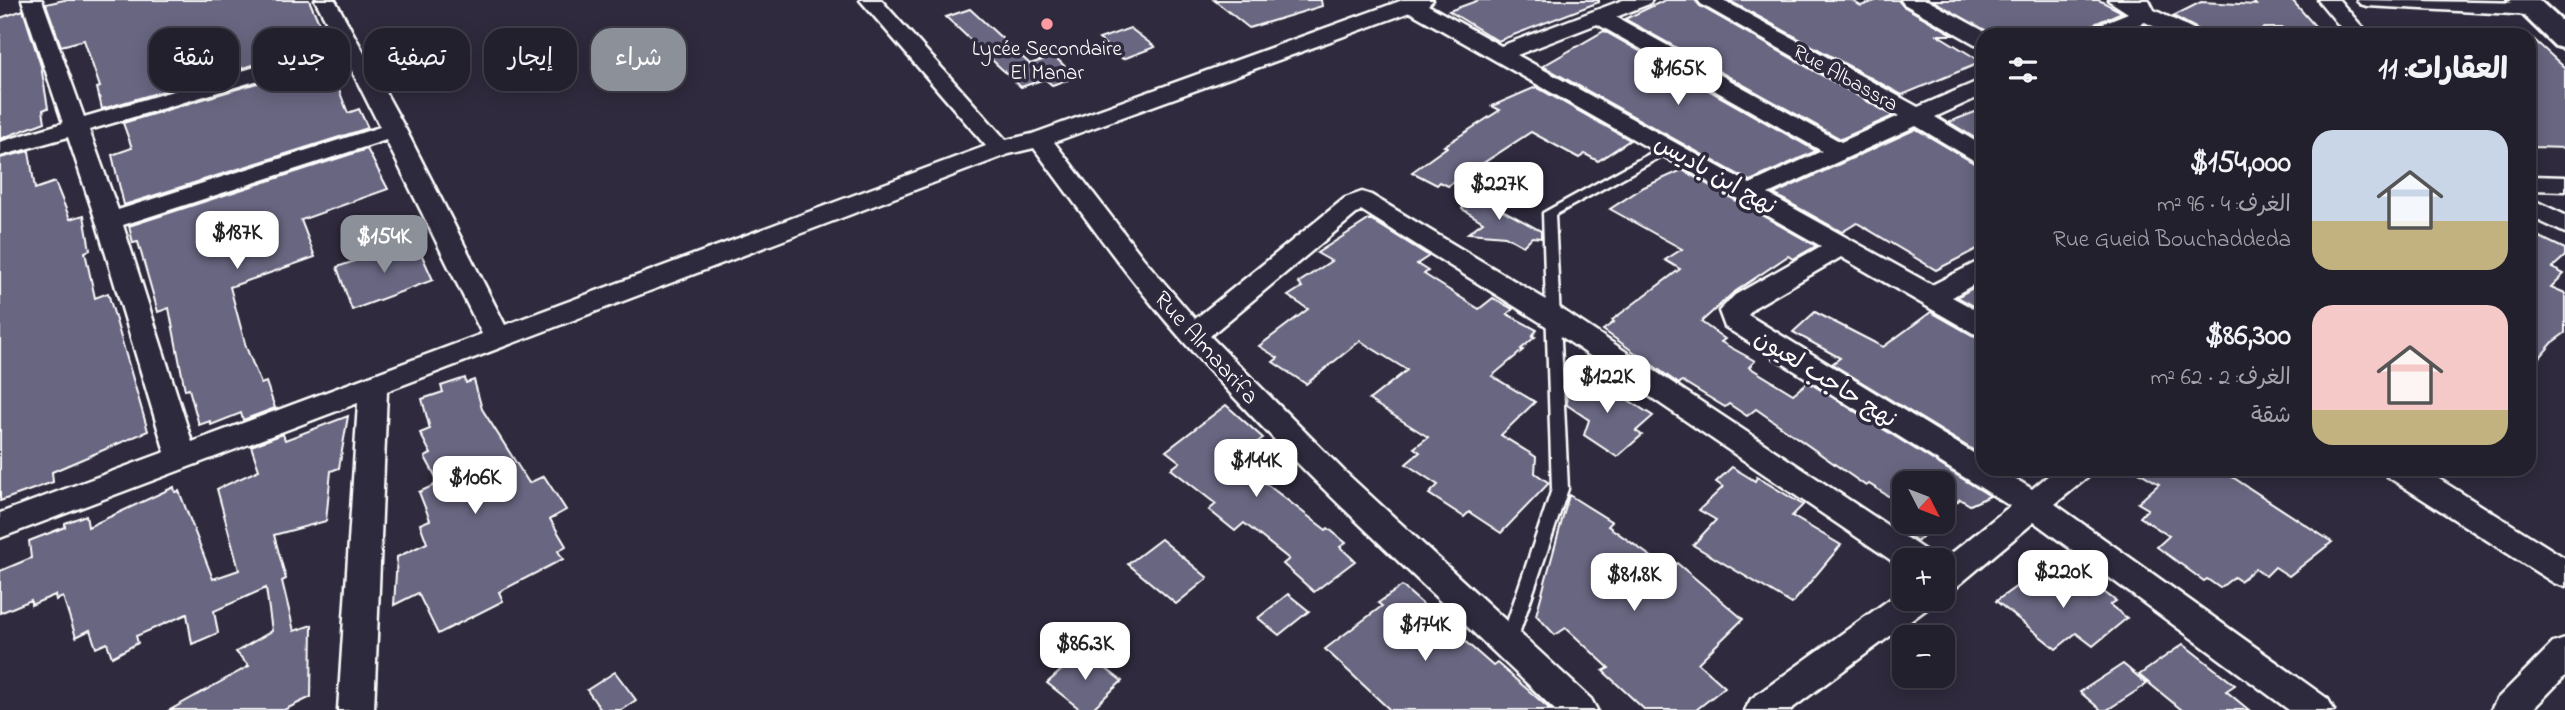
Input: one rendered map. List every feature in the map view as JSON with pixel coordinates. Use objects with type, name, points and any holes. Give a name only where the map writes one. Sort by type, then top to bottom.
[{"type":"street","points":[[32,0],[109,221],[182,458]]},
{"type":"street","points":[[325,0],[394,130],[498,339]]},
{"type":"street","points":[[870,0],[1001,149]]},
{"type":"street","points":[[1500,54],[1642,0]]},
{"type":"street","name":"Rue Albassra","points":[[1708,0],[1976,152]]},
{"type":"street","points":[[1911,0],[1976,35]]},
{"type":"street","points":[[2118,0],[2143,7],[2176,28]]},
{"type":"street","points":[[2328,0],[2352,28]]},
{"type":"street","points":[[2367,0],[2526,4],[2565,40]]},
{"type":"street","points":[[0,526],[1001,149],[1040,139],[1417,2]]},
{"type":"street","name":"نهج ابن باديس","points":[[1417,2],[1500,54],[1976,322]]},
{"type":"street","points":[[2106,28],[2143,7]]},
{"type":"street","points":[[1598,16],[1839,151]]},
{"type":"street","points":[[0,149],[351,46]]},
{"type":"street","points":[[1751,193],[1976,89]]},
{"type":"street","points":[[109,221],[394,130]]},
{"type":"street","name":"Rue Almaarifa","points":[[1040,139],[1133,263],[1193,335],[1285,431],[1579,710]]},
{"type":"street","points":[[2536,183],[2565,184]]},
{"type":"street","points":[[1193,335],[1359,200],[1553,317],[1897,548]]},
{"type":"street","points":[[2536,210],[2565,225]]},
{"type":"street","name":"نهج حاجب لعيون","points":[[1842,246],[1745,301],[1733,311],[1735,320],[1976,469]]},
{"type":"street","points":[[1932,297],[1976,271]]},
{"type":"street","points":[[356,710],[373,386]]},
{"type":"street","name":"نهج حاجب لعيون","points":[[1987,476],[2034,505]]},
{"type":"street","points":[[1955,569],[2069,476]]},
{"type":"street","points":[[2410,476],[2565,574]]},
{"type":"street","points":[[2034,505],[2316,710]]},
{"type":"street","points":[[1763,710],[1898,611]]},
{"type":"street","points":[[2509,710],[2565,653]]},
{"type":"lane","points":[[1508,643],[1560,489],[1549,213],[1669,147]]},
{"type":"building","points":[[64,0],[309,0],[321,28],[253,28],[253,65],[239,69],[239,28],[149,28],[149,91],[164,91],[102,109],[97,88],[100,87],[84,40],[61,46],[46,4]]},
{"type":"building","points":[[1214,0],[1321,0],[1322,6],[1249,28]]},
{"type":"building","points":[[1479,0],[1599,2],[1498,41],[1449,11]]},
{"type":"building","points":[[1665,0],[1695,0],[1700,6],[1893,116],[1841,139],[1625,19]]},
{"type":"building","points":[[1728,0],[1851,0],[1861,6],[1878,0],[1898,0],[1903,6],[1954,35],[1938,35],[1976,58],[1976,64],[1902,95]]},
{"type":"building","points":[[1932,0],[2099,0],[2122,12],[2085,28],[1981,28]]},
{"type":"building","points":[[2252,0],[2292,0],[2317,28],[2196,28],[2173,16],[2201,2],[2256,5]]},
{"type":"building","points":[[970,9],[1030,64],[1054,56],[1076,77],[1052,85],[1045,79],[1021,87],[946,17]]},
{"type":"building","points":[[23,10],[41,66],[48,108],[43,110],[45,122],[0,139],[0,18]]},
{"type":"building","points":[[1130,28],[1155,47],[1123,59],[1099,39]]},
{"type":"building","points":[[1604,31],[1816,151],[1750,181],[1543,66]]},
{"type":"building","points":[[2536,41],[2565,68],[2565,148],[2536,147]]},
{"type":"building","points":[[253,84],[253,91],[339,91],[348,113],[359,109],[368,128],[124,205],[112,155],[132,148],[123,123],[231,91],[239,91],[239,88]]},
{"type":"building","points":[[1536,87],[1630,140],[1598,161],[1585,154],[1579,158],[1531,132],[1448,186],[1440,182],[1437,185],[1412,172],[1447,147],[1444,146],[1500,110],[1492,106]]},
{"type":"building","points":[[1976,112],[1976,139],[1949,122]]},
{"type":"building","points":[[1916,129],[1976,163],[1976,250],[1936,270],[1857,223],[1842,232],[1774,194]]},
{"type":"building","points":[[367,149],[388,189],[301,220],[315,257],[230,287],[246,347],[261,384],[266,382],[275,408],[243,420],[241,413],[211,425],[210,421],[199,425],[189,389],[185,390],[169,308],[158,312],[138,242],[133,243],[129,226]]},
{"type":"building","points":[[29,151],[35,189],[55,182],[70,219],[84,215],[90,250],[85,252],[95,298],[108,293],[148,431],[52,472],[53,482],[0,501],[0,158]]},
{"type":"building","points":[[1682,170],[1816,246],[1793,259],[1788,256],[1733,293],[1701,322],[1725,339],[1721,342],[1755,361],[1749,367],[1793,394],[1808,382],[1950,471],[1892,471],[1892,498],[1869,484],[1866,486],[1756,409],[1747,416],[1729,404],[1725,407],[1682,381],[1679,384],[1603,330],[1614,322],[1612,320],[1680,269],[1665,260],[1682,249],[1610,209],[1644,187]]},
{"type":"building","points":[[1471,193],[1541,231],[1541,238],[1532,237],[1523,246],[1505,236],[1468,233],[1483,222],[1462,209]]},
{"type":"building","points":[[1370,219],[1429,256],[1417,264],[1428,271],[1424,274],[1479,309],[1493,298],[1513,309],[1507,314],[1537,330],[1532,336],[1535,337],[1521,349],[1523,350],[1492,376],[1535,402],[1501,435],[1536,457],[1535,473],[1549,483],[1501,533],[1469,512],[1464,517],[1429,494],[1438,485],[1406,464],[1420,452],[1414,448],[1428,437],[1369,400],[1407,370],[1360,341],[1306,384],[1273,362],[1278,358],[1259,346],[1308,309],[1288,296],[1302,287],[1298,283],[1331,261],[1317,253]]},
{"type":"building","points":[[2536,235],[2565,249],[2565,256],[2552,268],[2564,274],[2551,287],[2565,293],[2565,333],[2536,362]]},
{"type":"building","points":[[415,240],[433,280],[352,310],[337,267]]},
{"type":"building","points":[[1976,288],[1976,307],[1957,297]]},
{"type":"building","points":[[1815,312],[1883,347],[1931,312],[1976,336],[1976,452],[1832,364],[1840,358],[1793,332]]},
{"type":"building","points":[[1589,375],[1653,416],[1636,431],[1642,435],[1617,457],[1584,435],[1589,420],[1567,405],[1566,393]]},
{"type":"building","points":[[465,378],[466,383],[474,380],[482,409],[529,483],[544,476],[566,510],[550,519],[566,546],[558,551],[563,559],[499,592],[503,601],[438,634],[418,593],[394,605],[397,557],[427,543],[420,524],[430,520],[419,492],[439,483],[425,457],[431,454],[420,433],[430,429],[422,399],[443,392],[441,386]]},
{"type":"building","points":[[1226,405],[1263,438],[1234,459],[1346,543],[1340,547],[1355,561],[1314,592],[1283,564],[1289,559],[1244,523],[1235,531],[1209,510],[1216,504],[1171,469],[1180,462],[1166,451]]},
{"type":"building","points":[[348,416],[339,468],[331,471],[326,521],[274,535],[286,579],[282,581],[294,631],[312,625],[311,697],[284,710],[170,710],[249,666],[236,652],[272,631],[266,588],[214,611],[218,633],[192,644],[187,614],[136,636],[138,643],[112,657],[107,643],[96,648],[90,630],[76,637],[63,597],[56,600],[55,595],[31,605],[31,600],[0,613],[0,571],[31,558],[29,541],[65,527],[65,523],[86,515],[88,527],[174,487],[175,492],[179,491],[213,579],[239,570],[217,489],[259,470],[251,446],[283,434],[285,440]]},
{"type":"building","points":[[1732,467],[1755,481],[1757,477],[1803,505],[1792,516],[1841,545],[1792,604],[1693,545],[1716,520],[1699,510],[1723,487],[1716,482]]},
{"type":"building","points":[[1955,474],[1990,496],[1970,505],[1960,499],[1955,504]]},
{"type":"building","points":[[2146,476],[2231,476],[2332,542],[2289,576],[2275,567],[2266,576],[2255,569],[2240,581],[2234,577],[2220,588],[2207,579],[2204,581],[2157,547],[2169,536],[2140,517],[2148,509],[2138,503],[2159,484]]},
{"type":"building","points":[[1569,495],[1612,522],[1608,526],[1670,570],[1677,563],[1743,619],[1698,663],[1725,687],[1696,710],[1645,710],[1603,671],[1609,668],[1566,628],[1555,635],[1536,615]]},
{"type":"building","points":[[1905,534],[1925,534],[1917,542]]},
{"type":"building","points":[[1161,539],[1208,578],[1176,604],[1128,564]]},
{"type":"building","points":[[2057,570],[2084,590],[2093,584],[2116,601],[2110,605],[2127,618],[2093,646],[2076,633],[2056,649],[1996,601],[2024,581],[2034,589]]},
{"type":"building","points":[[1402,586],[1493,666],[1497,663],[1551,710],[1390,710],[1325,649],[1382,606],[1378,603]]},
{"type":"building","points":[[1288,594],[1309,611],[1279,635],[1258,618]]},
{"type":"building","points":[[2183,644],[2235,685],[2226,691],[2249,710],[2182,710],[2139,675]]},
{"type":"building","points":[[1083,651],[1122,681],[1091,710],[1081,710],[1047,683]]},
{"type":"building","points":[[2123,664],[2147,684],[2107,710],[2101,710],[2080,692]]},
{"type":"building","points":[[615,672],[636,700],[621,710],[601,710],[587,690]]},
{"type":"place","name":"Lycée Secondaire El Manar","points":[[1047,24]]}]
